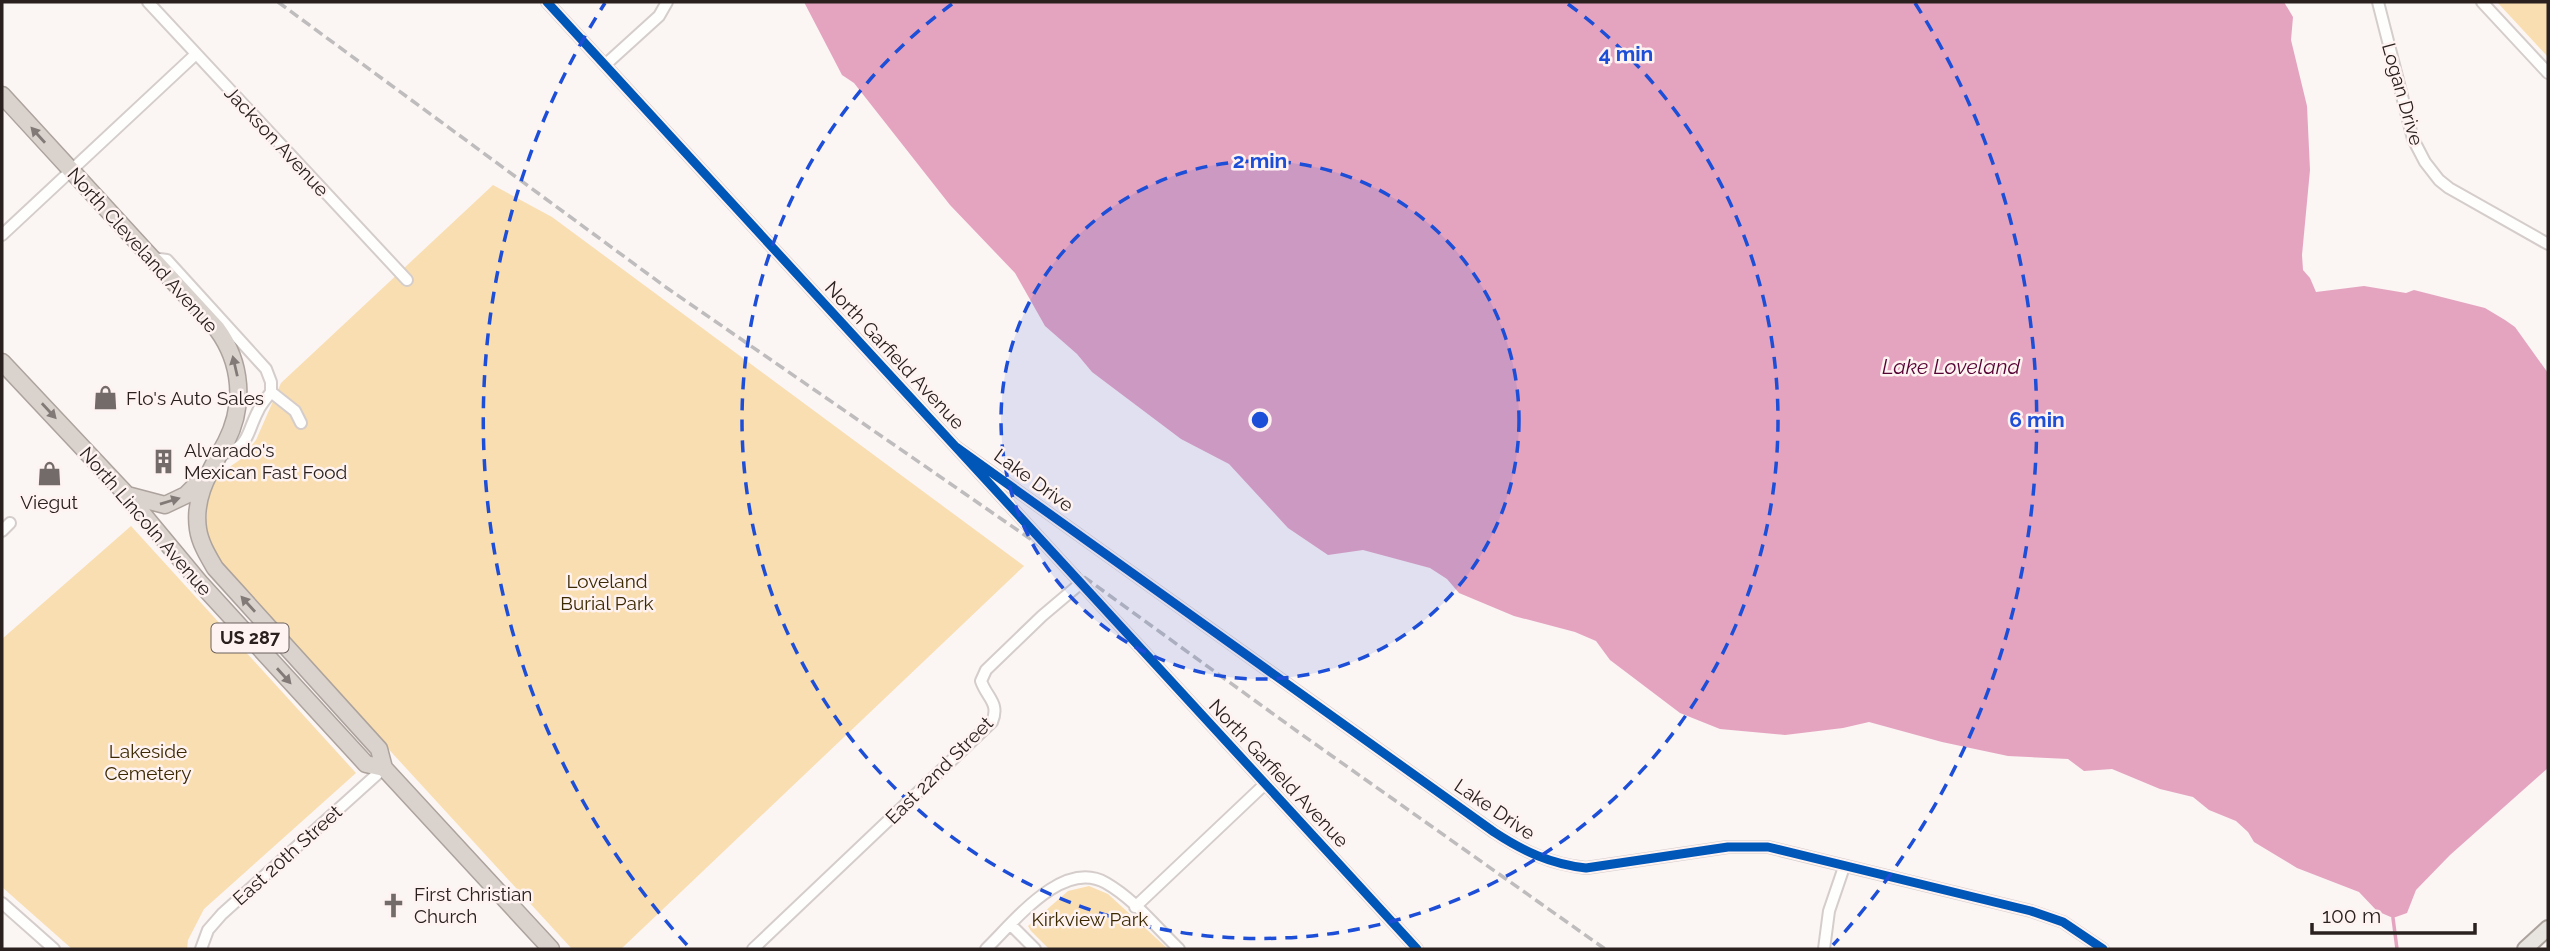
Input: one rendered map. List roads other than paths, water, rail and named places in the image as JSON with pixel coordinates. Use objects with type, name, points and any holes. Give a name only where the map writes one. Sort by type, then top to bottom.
[{"type":"highway","name":"North Cleveland Avenue","points":[[2,95],[217,329],[232,354],[238,374],[238,401],[233,427],[206,475],[198,504],[198,530],[204,551],[224,578],[379,748],[384,768]]},
{"type":"highway","name":"North Lincoln Avenue","points":[[2,362],[127,495],[201,584],[366,764],[384,768],[551,949]]},
{"type":"highway","points":[[127,495],[165,505],[186,495],[206,475]]},
{"type":"main road","points":[[2525,949],[2548,928]]},
{"type":"street","name":"Jackson Avenue","points":[[148,2],[407,280]]},
{"type":"street","name":"North Garfield Avenue","points":[[547,2],[1417,949]]},
{"type":"street","points":[[605,65],[654,22],[667,2]]},
{"type":"street","name":"Logan Drive","points":[[2378,2],[2413,139],[2425,162],[2449,188],[2548,244]]},
{"type":"street","points":[[2482,2],[2548,73]]},
{"type":"street","points":[[2,235],[195,54]]},
{"type":"street","points":[[150,257],[167,260],[210,304],[266,369],[271,382],[271,392],[257,411],[249,436],[233,451],[219,455]]},
{"type":"street","points":[[271,392],[295,411],[301,424]]},
{"type":"street","name":"Lake Drive","points":[[956,447],[1494,832],[1535,856],[1562,865],[1586,868],[1728,847],[1756,846],[1783,850],[2054,919],[2103,949]]},
{"type":"street","name":"East 22nd Street","points":[[753,949],[992,722],[996,705],[981,681],[986,670],[1081,583]]},
{"type":"street","name":"East 20th Street","points":[[201,949],[208,930],[222,914],[384,768]]},
{"type":"street","points":[[1135,907],[1265,783]]},
{"type":"street","points":[[1824,949],[1829,911],[1844,867]]},
{"type":"street","points":[[986,949],[1057,884],[1081,877],[1106,883],[1179,949]]},
{"type":"street","points":[[2,903],[54,949]]},
{"type":"street","points":[[1011,925],[1034,949]]},
{"type":"water","name":"Lake Loveland","points":[[804,2],[2284,2],[2293,17],[2291,40],[2307,106],[2310,170],[2302,255],[2303,270],[2316,292],[2364,286],[2406,293],[2414,290],[2485,308],[2515,327],[2548,373],[2548,768],[2450,855],[2416,890],[2407,913],[2393,918],[2377,911],[2359,892],[2297,868],[2254,842],[2236,821],[2209,810],[2193,797],[2160,789],[2112,769],[2084,771],[2068,759],[2008,756],[1869,722],[1785,735],[1720,729],[1680,713],[1610,660],[1596,641],[1575,632],[1514,616],[1459,593],[1447,579],[1430,568],[1363,550],[1328,555],[1288,528],[1229,464],[1181,439],[1092,372],[1077,354],[1045,326],[1015,273],[950,205],[854,83],[842,75]]},
{"type":"waterway","points":[[2393,918],[2397,949]]},
{"type":"railway","points":[[278,2],[667,288],[1055,556],[1605,949]]},
{"type":"place","name":"Flo's Auto Sales","points":[[106,398]]},
{"type":"place","name":"Alvarado's Mexican Fast Food","points":[[164,461]]},
{"type":"place","name":"Viegut","points":[[49,474]]},
{"type":"place","name":"First Christian Church","points":[[394,905]]},
{"type":"park label","name":"Loveland Burial Park","points":[[607,592]]},
{"type":"park label","name":"Lakeside Cemetery","points":[[148,762]]},
{"type":"park label","name":"Kirkview Park","points":[[1090,919]]}]
